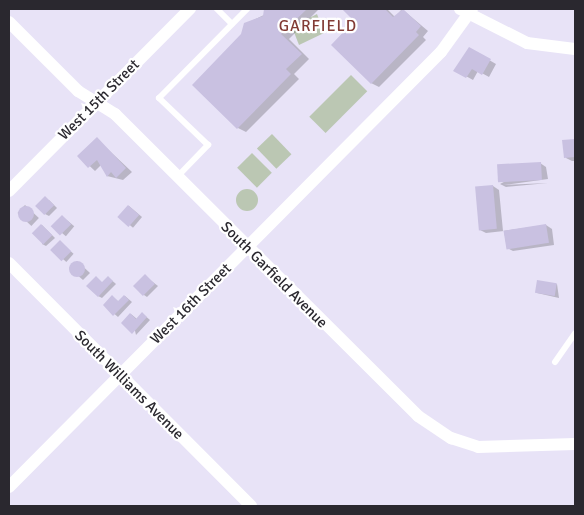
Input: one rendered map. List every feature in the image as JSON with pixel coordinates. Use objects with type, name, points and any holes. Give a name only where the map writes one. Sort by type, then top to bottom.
[{"type":"street","name":"West 15th Street","points":[[9,192],[190,9]]},
{"type":"street","points":[[467,11],[527,43],[575,49]]},
{"type":"street","name":"West 16th Street","points":[[9,487],[441,52],[467,11]]},
{"type":"street","name":"South Garfield Avenue","points":[[9,22],[78,91],[98,102],[177,177],[247,248],[437,430],[495,449],[575,444]]},
{"type":"street","name":"South Williams Avenue","points":[[9,263],[119,376],[251,506]]},
{"type":"lane","points":[[217,9],[232,24]]},
{"type":"lane","points":[[177,177],[208,146],[160,98],[247,9]]},
{"type":"lane","points":[[556,362],[575,333]]},
{"type":"green space","points":[[317,14],[324,33],[299,45],[292,27]]},
{"type":"green space","points":[[351,75],[367,91],[326,133],[309,117]]},
{"type":"green space","points":[[272,134],[291,154],[276,169],[257,149]]},
{"type":"green space","points":[[252,153],[272,173],[257,188],[237,168]]},
{"type":"green space","points":[[247,189],[255,192],[258,200],[255,208],[247,211],[239,208],[236,200],[239,192]]},
{"type":"building","points":[[264,9],[307,9],[281,34],[302,54],[286,69],[291,74],[237,129],[192,85],[241,34],[244,23],[263,16]]},
{"type":"building","points":[[342,9],[385,9],[393,17],[403,9],[421,26],[416,32],[419,35],[371,84],[331,45],[354,21]]},
{"type":"building","points":[[469,47],[491,59],[482,75],[472,69],[466,78],[453,71]]},
{"type":"building","points":[[97,137],[126,168],[116,178],[111,172],[107,177],[97,160],[88,168],[77,156]]},
{"type":"building","points":[[575,139],[575,157],[564,158],[562,140]]},
{"type":"building","points":[[541,162],[542,180],[498,182],[497,164]]},
{"type":"building","points":[[493,185],[497,229],[479,230],[475,187]]},
{"type":"building","points":[[45,196],[54,205],[44,215],[35,206]]},
{"type":"building","points":[[128,205],[139,215],[128,227],[117,217]]},
{"type":"building","points":[[23,206],[29,206],[34,211],[32,220],[23,222],[18,217],[18,211]]},
{"type":"building","points":[[62,215],[71,224],[60,236],[51,226]]},
{"type":"building","points":[[41,224],[52,235],[43,245],[32,233]]},
{"type":"building","points":[[546,224],[549,243],[507,249],[504,231]]},
{"type":"building","points":[[60,240],[71,251],[61,261],[50,250]]},
{"type":"building","points":[[77,261],[83,263],[85,269],[83,275],[77,277],[71,275],[69,269],[71,263]]},
{"type":"building","points":[[145,274],[155,284],[143,296],[133,286]]},
{"type":"building","points":[[96,276],[102,282],[108,276],[113,281],[98,297],[86,286]]},
{"type":"building","points":[[537,280],[557,283],[555,296],[535,293]]},
{"type":"building","points":[[112,295],[118,301],[124,295],[129,300],[113,316],[103,305]]},
{"type":"building","points":[[142,312],[147,317],[132,334],[121,323],[130,313],[136,319]]},
{"type":"district","name":"GARFIELD","points":[[318,26]]}]
